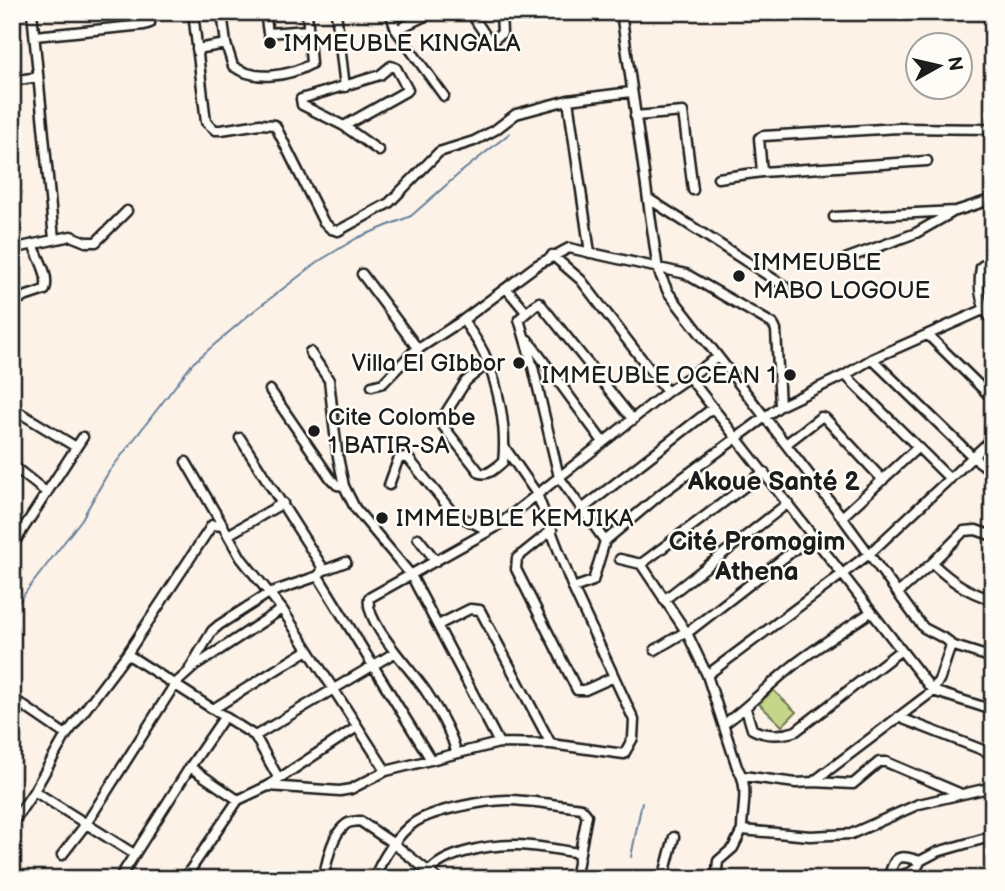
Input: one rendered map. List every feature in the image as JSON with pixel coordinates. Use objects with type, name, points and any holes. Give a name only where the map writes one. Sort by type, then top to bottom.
[{"type":"street","points":[[32,12],[54,239]]},
{"type":"street","points":[[34,36],[145,25],[150,23],[149,12]]},
{"type":"street","points":[[193,12],[206,122],[210,127],[221,130],[260,124],[275,125],[323,221],[331,229],[338,231],[389,203],[439,152],[474,141],[495,130],[516,114],[568,100],[631,92]]},
{"type":"street","points":[[222,12],[226,44],[233,66],[240,71],[270,76],[311,64],[307,12]]},
{"type":"street","points":[[265,12],[268,33],[309,30]]},
{"type":"street","points":[[336,12],[345,87]]},
{"type":"street","points":[[390,12],[396,30],[444,96]]},
{"type":"street","points":[[396,30],[434,12]]},
{"type":"street","points":[[470,12],[488,39],[493,40],[502,33],[501,12]]},
{"type":"street","points":[[621,12],[658,270],[674,300],[924,628],[951,645],[993,658]]},
{"type":"street","points":[[197,49],[226,44]]},
{"type":"street","points":[[344,126],[408,90],[393,66],[380,75],[305,97],[300,101],[302,105],[344,126],[379,150]]},
{"type":"street","points":[[12,81],[38,77]]},
{"type":"street","points":[[568,100],[590,253]]},
{"type":"street","points":[[635,116],[683,112],[693,190]]},
{"type":"street","points":[[762,172],[759,144],[763,136],[899,128],[993,130]]},
{"type":"street","points":[[718,178],[762,172],[927,161]]},
{"type":"street","points":[[649,199],[786,287]]},
{"type":"street","points":[[845,259],[916,233],[956,211],[993,199]]},
{"type":"street","points":[[12,229],[13,249],[71,236],[86,242],[96,242],[127,211]]},
{"type":"street","points":[[835,217],[956,211]]},
{"type":"street","points":[[12,301],[45,290],[46,276],[33,244]]},
{"type":"street","points":[[372,386],[383,383],[418,349],[463,320],[552,255],[569,248],[658,270],[686,274],[773,324],[776,330],[780,406]]},
{"type":"street","points":[[552,255],[581,280],[667,392]]},
{"type":"street","points":[[993,258],[981,267],[983,310],[993,321]]},
{"type":"street","points":[[362,274],[418,349]]},
{"type":"street","points":[[506,288],[526,312]]},
{"type":"street","points":[[605,541],[559,477],[519,319],[540,302],[633,420]]},
{"type":"street","points":[[573,588],[593,581],[605,541],[662,493],[780,406],[872,359],[983,310]]},
{"type":"street","points":[[463,320],[488,363],[499,402],[505,448],[503,462],[487,474],[480,473],[440,422],[466,381],[488,363]]},
{"type":"street","points":[[523,333],[603,442]]},
{"type":"street","points":[[928,335],[993,399]]},
{"type":"street","points":[[310,352],[330,380],[337,452],[344,486],[355,508],[411,575],[499,743]]},
{"type":"street","points":[[456,752],[427,693],[394,653],[369,608],[369,598],[489,531],[667,392],[718,357]]},
{"type":"street","points":[[872,359],[973,457],[993,472]]},
{"type":"street","points":[[845,375],[950,479]]},
{"type":"street","points":[[689,377],[933,691],[993,710]]},
{"type":"street","points":[[270,390],[331,479],[337,485],[344,486]]},
{"type":"street","points":[[12,408],[76,447]]},
{"type":"street","points":[[581,510],[713,408]]},
{"type":"street","points":[[786,444],[821,417],[825,418],[883,480]]},
{"type":"street","points":[[12,546],[83,437]]},
{"type":"street","points":[[240,438],[321,565],[320,573],[431,760]]},
{"type":"street","points":[[707,676],[869,554],[993,438]]},
{"type":"street","points":[[268,786],[340,791],[351,789],[386,771],[499,743],[551,744],[624,754],[633,738],[634,720],[573,588],[537,494],[505,448]]},
{"type":"street","points":[[842,517],[917,448]]},
{"type":"street","points":[[389,485],[398,460],[404,457],[409,459],[453,513],[489,531]]},
{"type":"street","points":[[186,462],[241,558],[282,609],[386,771]]},
{"type":"street","points":[[12,465],[46,492]]},
{"type":"street","points":[[641,564],[764,472]]},
{"type":"street","points":[[228,535],[283,503]]},
{"type":"street","points":[[664,600],[788,503]]},
{"type":"street","points":[[12,824],[66,735],[127,654],[212,526],[223,526]]},
{"type":"street","points":[[12,527],[21,533]]},
{"type":"street","points":[[552,530],[517,558],[516,569],[577,690],[585,690],[614,677]]},
{"type":"street","points":[[898,593],[964,531],[976,530],[993,536]]},
{"type":"street","points":[[655,650],[686,633],[812,536]]},
{"type":"street","points":[[418,538],[436,561]]},
{"type":"street","points":[[620,559],[641,564],[686,633],[707,676],[737,767],[743,776],[746,796],[742,830],[733,848],[718,861],[716,879]]},
{"type":"street","points":[[187,673],[212,631],[269,593],[346,562]]},
{"type":"street","points":[[932,563],[951,581],[967,591],[993,600]]},
{"type":"street","points":[[62,855],[86,824],[175,684],[187,673],[282,609]]},
{"type":"street","points":[[438,625],[470,609],[480,610],[551,744]]},
{"type":"street","points":[[724,724],[746,709],[772,682],[799,660],[871,612]]},
{"type":"street","points":[[813,782],[933,691],[951,645]]},
{"type":"street","points":[[213,709],[308,650]]},
{"type":"street","points":[[746,709],[752,729],[760,733],[785,735],[796,731],[901,650]]},
{"type":"street","points":[[255,736],[394,653]]},
{"type":"street","points":[[127,654],[255,736],[279,779]]},
{"type":"street","points":[[14,703],[66,735]]},
{"type":"street","points":[[119,879],[225,716]]},
{"type":"street","points":[[898,717],[993,754]]},
{"type":"street","points":[[184,879],[238,800],[268,786],[357,727]]},
{"type":"street","points":[[743,776],[796,783],[853,784],[879,762],[886,762],[958,793]]},
{"type":"street","points":[[190,767],[238,800]]},
{"type":"street","points":[[742,830],[810,836],[851,834],[909,807],[958,793],[993,787]]},
{"type":"street","points":[[34,791],[134,854]]},
{"type":"street","points":[[374,879],[394,844],[419,819],[472,804],[508,799],[585,810],[587,815],[575,879]]},
{"type":"street","points":[[323,879],[341,827],[347,823],[364,822],[394,844],[427,875],[438,879]]},
{"type":"street","points":[[888,879],[913,871],[920,861],[937,852],[993,836]]},
{"type":"street","points":[[663,879],[674,837]]},
{"type":"street","points":[[427,875],[445,858],[506,845],[580,853]]},
{"type":"street","points":[[888,879],[893,861],[898,858],[904,856],[920,861]]},
{"type":"green space","points":[[773,690],[796,712],[782,726],[759,704]]},
{"type":"waterway","points":[[12,610],[82,519],[108,473],[193,363],[250,314],[319,261],[357,238],[411,216],[510,133]]},
{"type":"waterway","points":[[631,857],[642,802]]},
{"type":"place","name":"IMMEUBLE KINGALA","points":[[270,43]]},
{"type":"place","name":"IMMEUBLE MABO LOGOUE","points":[[739,276]]},
{"type":"place","name":"Villa El GIbbor","points":[[519,363]]},
{"type":"place","name":"IMMEUBLE OCEAN 1","points":[[790,375]]},
{"type":"place","name":"Cite Colombe 1 BATIR-SA","points":[[314,431]]},
{"type":"place","name":"IMMEUBLE KEMJIKA","points":[[382,518]]},
{"type":"district","name":"Akoue Santé 2","points":[[774,482]]},
{"type":"district","name":"Cité Promogim Athena","points":[[757,557]]}]
